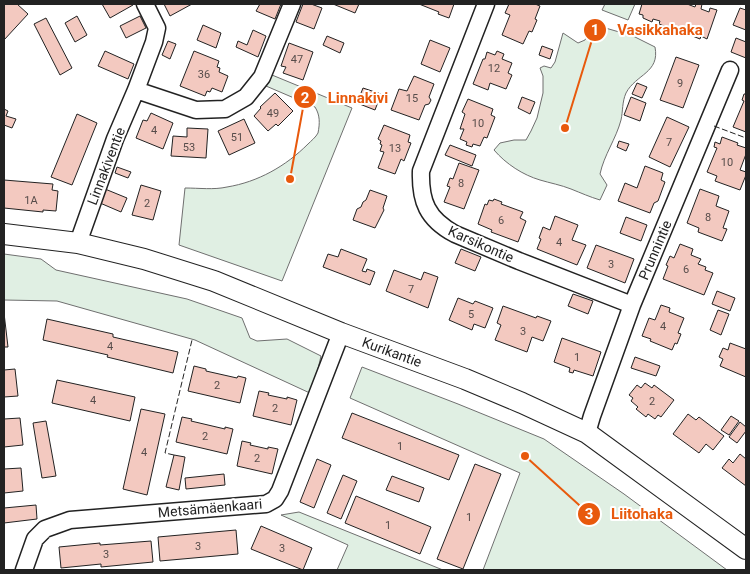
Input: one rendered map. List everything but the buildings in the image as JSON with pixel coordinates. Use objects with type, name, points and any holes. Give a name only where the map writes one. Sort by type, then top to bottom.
[{"type":"main road","name":"Kurikantie","points":[[4,234],[78,243],[144,259],[214,281],[341,333],[465,379],[522,403],[587,433],[746,549]]},
{"type":"street","name":"Linnakiventie","points":[[78,243],[115,139],[154,42],[157,28],[145,4]]},
{"type":"street","points":[[136,90],[196,110],[224,109],[246,97],[262,77],[292,4]]},
{"type":"street","name":"Karsikontie","points":[[486,4],[421,171],[422,197],[428,210],[445,229],[455,234],[632,305]]},
{"type":"street","name":"Prunnintie","points":[[587,433],[632,305],[730,70]]},
{"type":"street","name":"Metsämäenkaari","points":[[24,570],[35,539],[45,528],[70,520],[266,504],[275,499],[280,491],[341,333]]},
{"type":"green space","points":[[605,4],[635,4],[628,20],[602,10]]},
{"type":"green space","points":[[602,27],[633,36],[655,47],[656,56],[651,68],[626,93],[619,127],[604,160],[600,174],[607,185],[600,200],[527,175],[509,164],[494,150],[500,143],[526,140],[537,118],[543,93],[543,76],[540,68],[544,66],[551,68],[555,62],[563,33],[578,43],[585,40],[588,34]]},
{"type":"green space","points":[[272,75],[352,108],[282,281],[179,245],[185,188],[222,188],[238,185],[260,177],[281,166],[299,152],[318,133],[319,119],[315,107],[266,86]]},
{"type":"green space","points":[[4,254],[41,259],[56,270],[187,299],[242,318],[250,338],[257,341],[287,339],[321,356],[312,394],[195,340],[57,301],[4,300]]},
{"type":"green space","points":[[362,367],[544,439],[624,494],[727,570],[483,570],[520,473],[350,398]]},
{"type":"green space","points":[[299,512],[443,570],[337,570],[348,545],[281,515]]},
{"type":"fence","points":[[714,126],[746,138]]},
{"type":"fence","points":[[174,455],[165,453],[192,340]]},
{"type":"place","name":"Vasikkahaka","points":[[565,128]]},
{"type":"place","name":"Linnakivi","points":[[290,179]]},
{"type":"place","name":"Liitohaka","points":[[525,456]]}]
